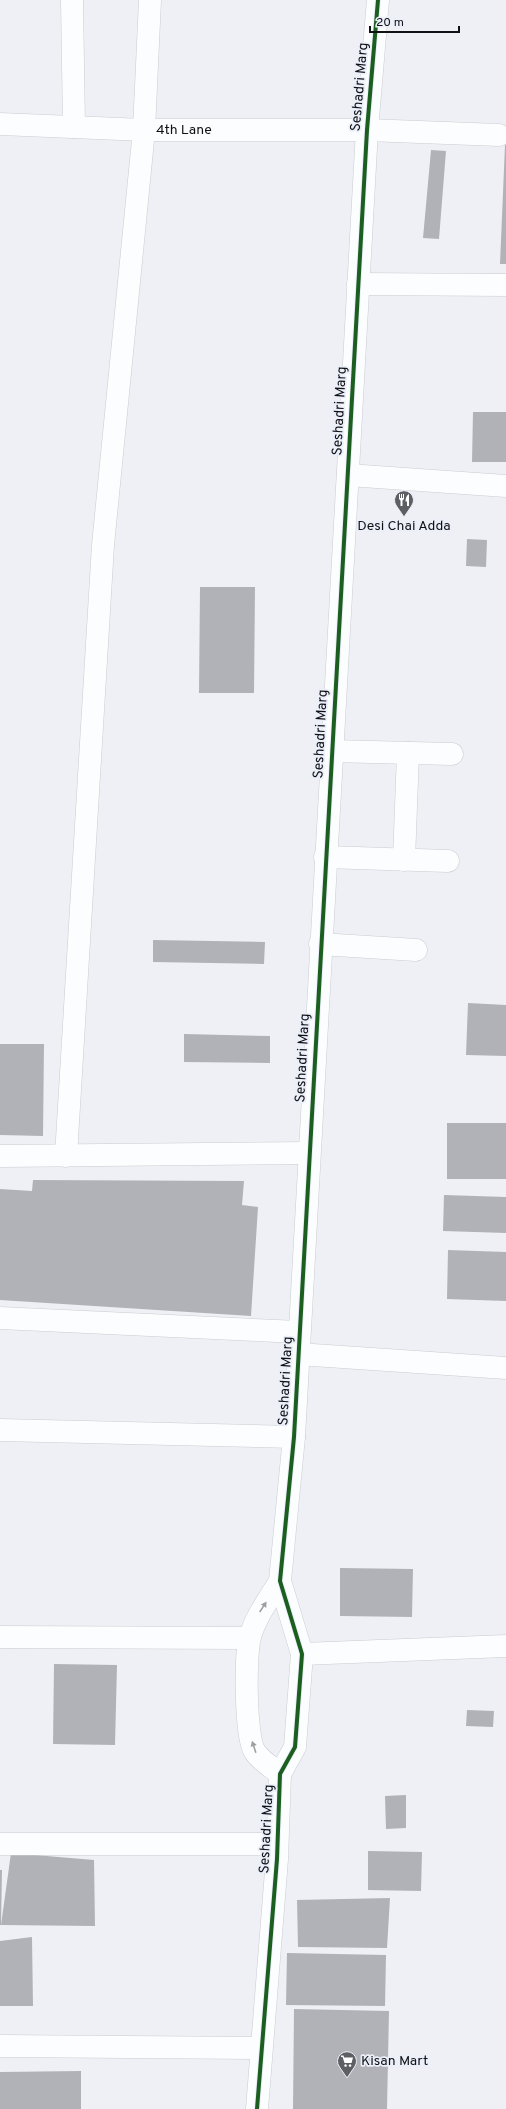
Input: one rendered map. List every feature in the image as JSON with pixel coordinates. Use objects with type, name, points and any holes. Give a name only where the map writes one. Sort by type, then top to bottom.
[{"type":"street","points":[[72,0],[74,128]]},
{"type":"street","points":[[66,1156],[103,545],[144,130],[150,0]]},
{"type":"street","name":"Seshadri Marg","points":[[257,2109],[277,1844],[280,1774],[295,1746],[302,1654],[280,1581],[294,1437],[320,944],[367,130],[378,0]]},
{"type":"street","name":"4th Lane","points":[[0,124],[144,130],[367,130],[499,135]]},
{"type":"street","points":[[358,284],[506,285]]},
{"type":"street","points":[[348,475],[506,486]]},
{"type":"street","points":[[331,751],[452,754]]},
{"type":"street","points":[[404,860],[408,753]]},
{"type":"street","points":[[325,857],[448,861]]},
{"type":"street","points":[[320,944],[416,950]]},
{"type":"street","points":[[0,1156],[309,1153]]},
{"type":"street","points":[[0,1318],[299,1332]]},
{"type":"street","points":[[298,1354],[506,1368]]},
{"type":"street","points":[[0,1430],[294,1437]]},
{"type":"street","name":"Seshadri Marg","points":[[280,1581],[259,1615],[250,1638],[246,1667],[248,1719],[254,1752],[280,1774]]},
{"type":"street","points":[[0,1637],[250,1638]]},
{"type":"street","points":[[302,1654],[506,1646]]},
{"type":"street","points":[[0,1844],[277,1844]]},
{"type":"street","points":[[0,2046],[261,2048]]},
{"type":"building","points":[[505,145],[506,264],[500,264]]},
{"type":"building","points":[[431,150],[446,151],[439,239],[423,238]]},
{"type":"building","points":[[473,412],[506,412],[506,462],[472,462]]},
{"type":"building","points":[[467,539],[487,540],[486,567],[466,566]]},
{"type":"building","points":[[200,587],[255,587],[254,693],[199,693]]},
{"type":"building","points":[[153,940],[265,942],[264,964],[153,962]]},
{"type":"building","points":[[468,1003],[506,1005],[506,1056],[466,1055]]},
{"type":"building","points":[[184,1034],[270,1036],[270,1063],[184,1062]]},
{"type":"building","points":[[0,1044],[44,1044],[43,1136],[0,1135]]},
{"type":"building","points":[[447,1123],[506,1123],[506,1179],[447,1179]]},
{"type":"building","points":[[33,1180],[244,1181],[242,1205],[258,1207],[251,1316],[0,1300],[0,1189],[32,1191]]},
{"type":"building","points":[[444,1195],[506,1197],[506,1233],[443,1231]]},
{"type":"building","points":[[448,1250],[506,1252],[506,1301],[447,1299]]},
{"type":"building","points":[[340,1568],[413,1569],[412,1617],[340,1616]]},
{"type":"building","points":[[54,1664],[117,1665],[115,1745],[53,1744]]},
{"type":"building","points":[[467,1710],[494,1711],[493,1727],[466,1726]]},
{"type":"building","points":[[406,1795],[406,1828],[386,1829],[385,1796]]},
{"type":"building","points":[[368,1851],[422,1852],[421,1891],[368,1890]]},
{"type":"building","points":[[11,1853],[94,1860],[95,1926],[1,1925]]},
{"type":"building","points":[[0,1870],[2,1870],[1,1925],[0,1925]]},
{"type":"building","points":[[390,1898],[387,1948],[298,1947],[297,1900]]},
{"type":"building","points":[[32,1937],[33,2006],[0,2006],[0,1941]]},
{"type":"building","points":[[287,1953],[386,1955],[385,2006],[286,2005]]},
{"type":"building","points":[[294,2009],[389,2011],[387,2109],[293,2109]]},
{"type":"building","points":[[81,2071],[81,2109],[0,2109],[0,2072]]},
{"type":"cycle path","points":[[257,2109],[277,1859],[280,1774],[295,1747],[302,1654],[280,1581],[294,1437],[367,130],[378,0]]},
{"type":"place","name":"Desi Chai Adda","points":[[404,517]]},
{"type":"place","name":"Kisan Mart","points":[[347,2078]]}]
